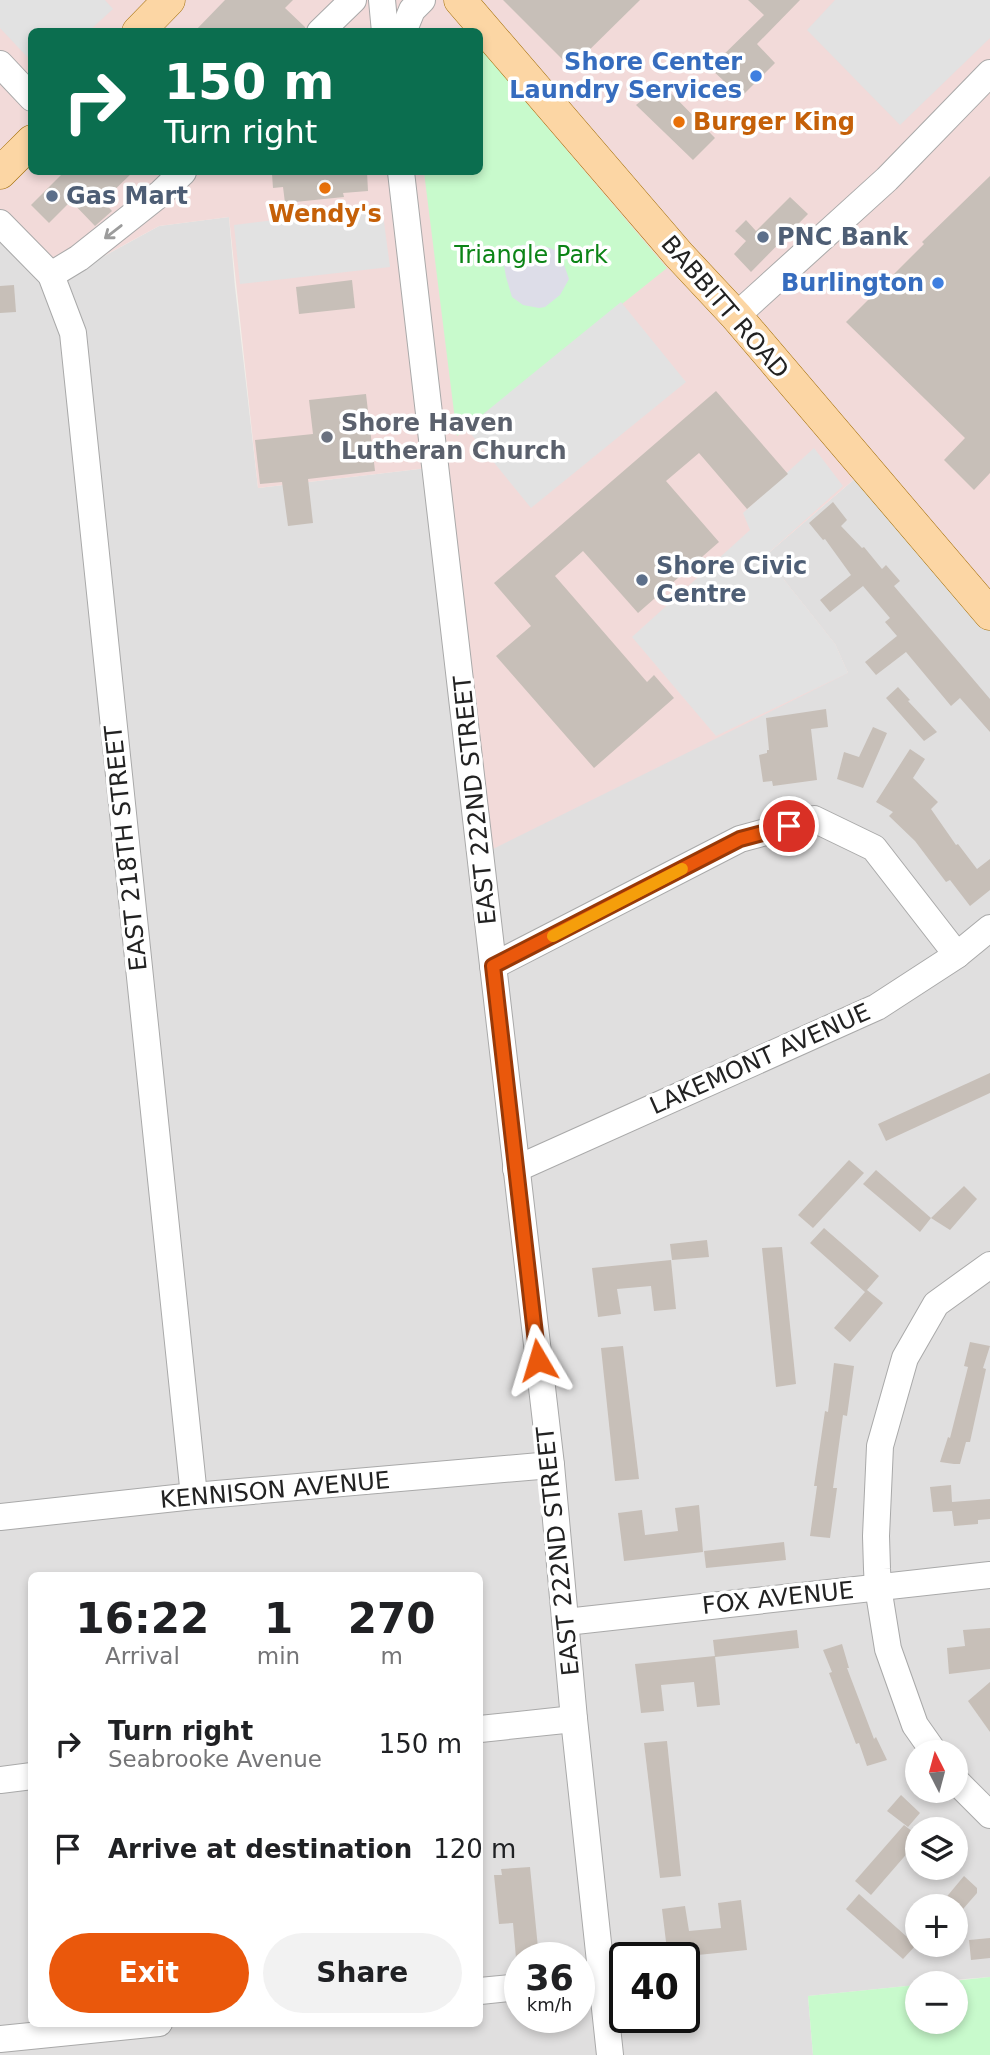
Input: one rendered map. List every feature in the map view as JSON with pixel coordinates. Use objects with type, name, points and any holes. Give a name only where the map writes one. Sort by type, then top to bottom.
[{"type":"main road","points":[[142,28],[169,0]]},
{"type":"main road","name":"BABBITT ROAD","points":[[460,0],[679,255],[736,316],[990,614]]},
{"type":"main road","points":[[0,173],[28,145]]},
{"type":"street","points":[[324,28],[353,0]]},
{"type":"street","points":[[382,0],[385,28]]},
{"type":"street","points":[[405,28],[412,10],[422,0]]},
{"type":"street","points":[[0,65],[28,94]]},
{"type":"street","points":[[736,316],[887,179],[990,73]]},
{"type":"street","points":[[51,275],[79,258],[161,194],[180,175]]},
{"type":"street","name":"EAST 222ND STREET","points":[[401,175],[551,1465],[574,1719],[588,1942]]},
{"type":"street","name":"EAST 218TH STREET","points":[[0,223],[51,275],[73,334],[194,1496]]},
{"type":"street","points":[[493,966],[740,839],[814,819],[874,848],[957,955]]},
{"type":"street","name":"LAKEMONT AVENUE","points":[[516,1169],[877,1007],[957,955],[990,928]]},
{"type":"street","points":[[926,1740],[915,1725],[888,1649],[878,1587],[876,1536],[880,1446],[905,1358],[936,1304],[990,1265]]},
{"type":"street","name":"KENNISON AVENUE","points":[[0,1517],[194,1496],[551,1465]]},
{"type":"street","name":"FOX AVENUE","points":[[566,1622],[990,1575]]},
{"type":"street","points":[[483,1729],[574,1719]]},
{"type":"street","points":[[0,1780],[28,1776]]},
{"type":"street","points":[[968,1793],[990,1815]]},
{"type":"street","points":[[483,1991],[504,1989]]},
{"type":"street","name":"EAST 222ND STREET","points":[[595,1999],[610,2055]]},
{"type":"street","points":[[0,2039],[119,2027]]},
{"type":"shaded area","points":[[0,0],[990,0],[990,614],[865,470],[765,556],[835,644],[848,673],[481,855],[436,467],[258,488],[229,217],[159,226],[54,283],[0,223]]},
{"type":"shaded area","points":[[0,0],[105,0],[113,9],[92,28],[28,28],[28,58],[0,28]]},
{"type":"shaded area","points":[[835,0],[990,0],[990,38],[900,125],[807,30]]},
{"type":"shaded area","points":[[382,207],[390,267],[240,284],[234,225]]},
{"type":"shaded area","points":[[229,217],[258,488],[436,467],[848,673],[835,644],[765,556],[865,470],[990,614],[990,1977],[968,1979],[968,1971],[905,1971],[905,1986],[808,1996],[813,2055],[0,2055],[0,223],[55,283],[159,226]]},
{"type":"shaded area","points":[[522,245],[543,246],[553,249],[561,256],[569,279],[560,295],[545,307],[523,305],[512,297],[504,265],[509,256]]},
{"type":"shaded area","points":[[621,302],[686,382],[531,508],[466,428]]},
{"type":"shaded area","points":[[814,448],[843,486],[765,556],[835,644],[848,673],[716,736],[632,637],[750,530],[743,513]]},
{"type":"green space","name":"Triangle Park","points":[[483,52],[667,268],[457,436],[424,175],[483,175]]},
{"type":"green space","points":[[990,1977],[990,2055],[813,2055],[808,1996],[905,1986],[905,2034],[968,2034],[968,1979]]},
{"type":"building","points":[[225,0],[293,0],[285,8],[305,27],[305,28],[198,28]]},
{"type":"building","points":[[503,0],[640,0],[571,68]]},
{"type":"building","points":[[748,0],[800,0],[757,44],[775,63],[741,97],[710,68],[764,15]]},
{"type":"building","name":"Burger King","points":[[664,86],[715,138],[693,160],[636,105],[641,101],[638,97],[648,87],[655,95]]},
{"type":"building","points":[[61,175],[130,175],[103,201],[112,211],[95,226],[71,201],[49,223],[31,205]]},
{"type":"building","name":"Wendy's","points":[[272,175],[367,175],[368,191],[343,193],[344,197],[285,203],[283,187],[273,188]]},
{"type":"building","name":"Burlington","points":[[990,176],[990,473],[974,490],[944,460],[965,438],[846,322]]},
{"type":"building","name":"PNC Bank","points":[[790,197],[808,214],[751,272],[734,254],[746,241],[735,231],[746,220],[756,231]]},
{"type":"building","points":[[352,280],[355,308],[299,314],[296,287]]},
{"type":"building","points":[[14,285],[16,312],[0,313],[0,286]]},
{"type":"building","name":"Shore Civic Centre","points":[[716,391],[788,474],[747,509],[699,453],[666,481],[719,542],[638,613],[583,551],[555,576],[647,682],[654,675],[674,698],[594,768],[496,656],[531,626],[494,583]]},
{"type":"building","name":"Shore Haven Lutheran Church","points":[[366,394],[375,471],[308,479],[313,523],[288,526],[282,482],[260,484],[255,440],[313,434],[309,400]]},
{"type":"building","points":[[833,502],[847,520],[841,526],[864,547],[882,569],[886,565],[900,581],[894,586],[990,699],[990,732],[960,698],[951,706],[906,652],[876,675],[865,662],[897,636],[885,622],[890,618],[863,586],[830,612],[820,600],[851,575],[825,539],[823,540],[809,523]]},
{"type":"building","points":[[898,687],[937,732],[924,741],[886,698]]},
{"type":"building","points":[[826,709],[828,727],[811,729],[817,780],[773,786],[772,781],[763,782],[759,755],[769,750],[766,718]]},
{"type":"building","points":[[873,727],[887,733],[863,788],[837,779],[844,752],[859,757]]},
{"type":"building","points":[[910,749],[925,759],[913,778],[938,802],[931,809],[956,845],[958,844],[977,869],[990,859],[990,890],[970,906],[950,880],[946,882],[915,841],[889,816],[893,812],[876,802]]},
{"type":"building","points":[[990,1073],[990,1093],[886,1141],[878,1124]]},
{"type":"building","points":[[849,1160],[864,1173],[813,1228],[798,1215]]},
{"type":"building","points":[[876,1170],[931,1218],[920,1232],[863,1184]]},
{"type":"building","points":[[964,1186],[977,1199],[950,1230],[931,1218]]},
{"type":"building","points":[[824,1228],[879,1276],[867,1290],[883,1303],[850,1342],[834,1328],[865,1292],[810,1243]]},
{"type":"building","points":[[707,1240],[709,1257],[672,1260],[670,1244]]},
{"type":"building","points":[[782,1247],[796,1384],[776,1387],[762,1248]]},
{"type":"building","points":[[671,1260],[676,1309],[654,1311],[651,1286],[617,1289],[621,1314],[598,1317],[592,1268]]},
{"type":"building","points":[[970,1342],[990,1346],[983,1368],[986,1369],[970,1442],[966,1442],[960,1464],[940,1462],[948,1437],[950,1438],[968,1367],[964,1366]]},
{"type":"building","points":[[623,1346],[639,1479],[615,1481],[601,1348]]},
{"type":"building","points":[[834,1363],[854,1366],[847,1416],[843,1415],[833,1488],[837,1488],[830,1538],[810,1536],[817,1486],[814,1486]]},
{"type":"building","points":[[951,1485],[952,1502],[990,1499],[990,1519],[978,1520],[978,1524],[954,1526],[952,1511],[933,1512],[930,1487]]},
{"type":"building","points":[[699,1505],[703,1552],[624,1561],[618,1513],[642,1510],[645,1535],[678,1531],[675,1508]]},
{"type":"building","points":[[784,1542],[786,1560],[706,1568],[704,1551]]},
{"type":"building","points":[[990,1628],[990,1669],[949,1674],[947,1648],[965,1646],[963,1630]]},
{"type":"building","points":[[797,1630],[799,1648],[715,1657],[713,1640]]},
{"type":"building","points":[[842,1644],[847,1668],[874,1739],[876,1737],[887,1760],[867,1766],[829,1673],[832,1672],[823,1650]]},
{"type":"building","points":[[715,1656],[720,1705],[697,1707],[694,1682],[661,1685],[664,1711],[641,1713],[635,1664]]},
{"type":"building","points":[[990,1682],[990,1732],[968,1701]]},
{"type":"building","points":[[667,1741],[681,1876],[660,1878],[644,1743]]},
{"type":"building","points":[[901,1795],[905,1803],[909,1803],[920,1813],[917,1817],[905,1817],[905,1825],[887,1811]]},
{"type":"building","points":[[905,1826],[905,1856],[871,1895],[855,1881]]},
{"type":"building","points":[[530,1867],[537,1942],[515,1942],[513,1923],[499,1924],[494,1875],[502,1875],[501,1869]]},
{"type":"building","points":[[961,1880],[968,1880],[977,1888],[977,1893],[968,1903],[968,1894],[949,1894]]},
{"type":"building","points":[[859,1894],[905,1935],[905,1957],[903,1959],[846,1909]]},
{"type":"building","points":[[741,1900],[747,1950],[700,1955],[700,1942],[666,1942],[662,1909],[685,1906],[689,1931],[721,1928],[718,1903]]},
{"type":"building","points":[[990,1938],[990,1958],[971,1960],[969,1940]]},
{"type":"slow traffic","points":[[553,936],[682,869]]},
{"type":"place","name":"Shore Center Laundry Services","points":[[756,76]]},
{"type":"place","name":"Burger King","points":[[679,122]]},
{"type":"place","name":"Wendy's","points":[[325,188]]},
{"type":"place","name":"Gas Mart","points":[[52,196]]},
{"type":"place","name":"PNC Bank","points":[[763,237]]},
{"type":"place","name":"Burlington","points":[[938,283]]},
{"type":"place","name":"Shore Haven Lutheran Church","points":[[327,437]]},
{"type":"place","name":"Shore Civic Centre","points":[[642,580]]},
{"type":"route","points":[[538,1360],[493,966],[740,839],[789,826]]}]
